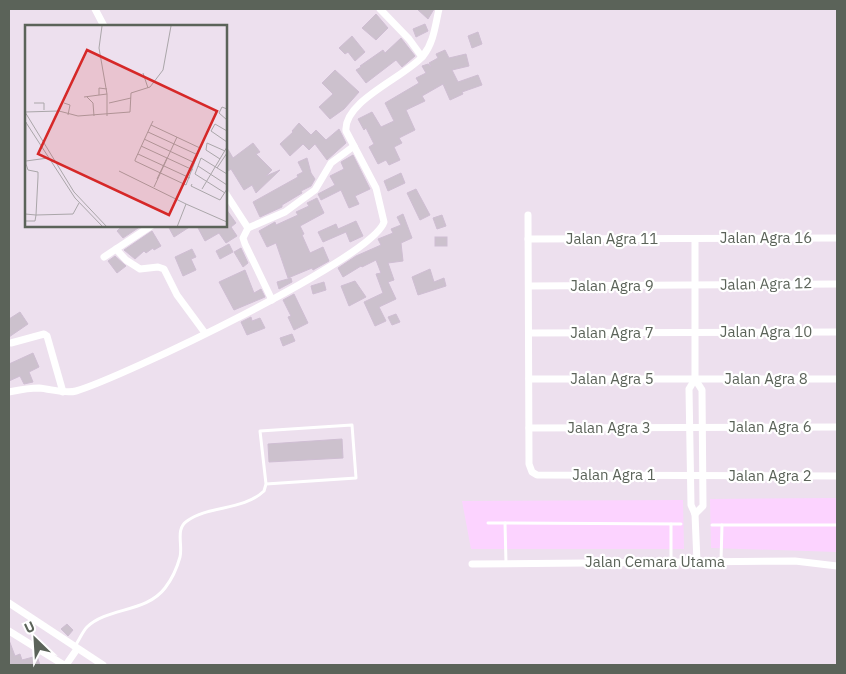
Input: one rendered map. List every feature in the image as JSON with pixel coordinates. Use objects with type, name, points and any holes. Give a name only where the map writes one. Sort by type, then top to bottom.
[{"type":"street","points":[[95,9],[103,25]]},
{"type":"street","points":[[380,9],[409,38],[422,57]]},
{"type":"street","points":[[9,392],[24,388],[73,392],[119,376],[272,300],[339,262],[367,243],[383,227],[384,222],[379,197],[346,131],[345,122],[352,111],[422,57],[432,42],[439,9]]},
{"type":"street","points":[[272,300],[243,238],[248,228],[285,212],[315,190],[331,163],[354,146]]},
{"type":"street","points":[[228,197],[248,228]]},
{"type":"street","points":[[528,215],[529,428]]},
{"type":"street","points":[[104,256],[148,228]]},
{"type":"street","name":"Jalan Agra 16","points":[[696,239],[837,238]]},
{"type":"street","name":"Jalan Agra 11","points":[[528,239],[696,239]]},
{"type":"street","points":[[695,514],[703,506],[702,390],[696,379],[696,239]]},
{"type":"street","points":[[116,249],[131,264],[140,269],[158,267],[164,269],[177,295],[205,334]]},
{"type":"street","name":"Jalan Agra 12","points":[[696,285],[837,284]]},
{"type":"street","name":"Jalan Agra 9","points":[[529,286],[696,285]]},
{"type":"street","name":"Jalan Agra 10","points":[[696,332],[837,332]]},
{"type":"street","name":"Jalan Agra 7","points":[[529,333],[696,332]]},
{"type":"street","points":[[11,343],[44,334],[47,336],[63,392]]},
{"type":"street","name":"Jalan Agra 5","points":[[529,379],[696,379]]},
{"type":"street","points":[[696,379],[689,389],[691,505],[695,514],[697,562]]},
{"type":"street","name":"Jalan Agra 8","points":[[696,379],[837,379]]},
{"type":"street","name":"Jalan Agra 3","points":[[529,428],[690,427]]},
{"type":"street","name":"Jalan Agra 6","points":[[690,427],[837,427]]},
{"type":"street","name":"Jalan Agra 1","points":[[529,428],[529,464],[532,472],[537,475],[703,475]]},
{"type":"street","name":"Jalan Agra 2","points":[[703,475],[837,476]]},
{"type":"street","name":"Jalan Cemara Utama","points":[[472,564],[795,561],[837,566]]},
{"type":"street","points":[[9,603],[76,649],[103,665]]},
{"type":"street","points":[[9,631],[67,664],[76,649]]},
{"type":"lane","points":[[76,649],[89,625],[149,601],[160,594],[177,568],[180,555],[180,531],[186,521],[198,515],[224,510],[257,498],[264,491],[266,484],[260,431],[352,425],[356,478],[266,484]]},
{"type":"lane","points":[[488,523],[681,524]]},
{"type":"lane","points":[[505,524],[506,563]]},
{"type":"lane","points":[[671,524],[671,562]]},
{"type":"lane","points":[[712,525],[837,525]]},
{"type":"lane","points":[[721,562],[722,525]]},
{"type":"shaded area","points":[[837,498],[837,552],[711,548],[710,499]]},
{"type":"shaded area","points":[[683,500],[684,549],[471,549],[462,501]]},
{"type":"building","points":[[417,9],[434,9],[428,19]]},
{"type":"building","points":[[376,14],[388,28],[376,40],[362,28]]},
{"type":"building","points":[[425,24],[428,31],[416,37],[413,29]]},
{"type":"building","points":[[478,32],[482,44],[472,48],[468,36]]},
{"type":"building","points":[[352,36],[365,52],[355,61],[348,52],[345,54],[339,48]]},
{"type":"building","points":[[401,38],[415,56],[402,67],[396,60],[366,83],[356,70],[383,50],[385,53]]},
{"type":"building","points":[[445,50],[449,58],[466,54],[469,66],[452,70],[458,82],[478,75],[482,85],[462,92],[463,94],[450,100],[443,84],[422,96],[425,101],[406,110],[415,130],[399,138],[402,143],[394,147],[400,160],[389,165],[386,160],[378,164],[369,147],[374,144],[366,128],[364,130],[358,119],[372,112],[381,127],[394,121],[385,103],[419,83],[416,78],[426,73],[422,66],[428,64],[431,67],[429,63],[438,58],[436,54]]},
{"type":"building","points":[[335,70],[359,92],[344,109],[330,119],[319,107],[333,94],[322,83]]},
{"type":"building","points":[[299,123],[311,135],[316,130],[326,140],[339,129],[346,143],[327,160],[315,144],[309,150],[303,144],[290,156],[280,144],[293,132]]},
{"type":"building","points":[[253,143],[260,152],[256,154],[272,170],[266,176],[280,170],[256,193],[252,185],[244,190],[231,169],[228,171],[228,149],[233,158]]},
{"type":"building","points":[[353,155],[370,189],[355,196],[359,204],[349,208],[341,190],[321,200],[318,194],[335,185],[330,176],[344,169],[341,162]]},
{"type":"building","points":[[307,158],[311,173],[315,179],[311,186],[301,191],[302,193],[282,205],[282,207],[260,217],[253,202],[298,177],[297,175],[303,172],[298,162]]},
{"type":"building","points":[[401,173],[405,183],[388,191],[384,181]]},
{"type":"building","points":[[416,189],[430,215],[420,220],[407,193]]},
{"type":"building","points":[[317,198],[324,213],[300,226],[310,253],[323,247],[329,261],[313,270],[312,268],[288,278],[276,243],[267,247],[259,231],[275,222],[276,225],[298,215],[296,212],[309,206],[307,203]]},
{"type":"building","points":[[228,212],[236,223],[231,227],[237,236],[226,243],[219,233],[205,241],[198,228],[228,228]]},
{"type":"building","points":[[403,214],[412,238],[401,243],[403,261],[388,263],[394,280],[388,282],[396,299],[379,307],[386,321],[375,326],[364,302],[383,293],[376,274],[381,273],[376,260],[361,266],[343,277],[338,268],[356,256],[381,245],[378,239],[393,233],[391,229],[401,225],[397,217]]},
{"type":"building","points":[[442,215],[446,226],[437,229],[433,218]]},
{"type":"building","points":[[356,221],[363,236],[350,242],[346,232],[323,242],[318,232],[336,224],[338,229]]},
{"type":"building","points":[[120,228],[138,228],[123,238],[117,231]]},
{"type":"building","points":[[169,228],[188,228],[174,237]]},
{"type":"building","points":[[152,231],[161,246],[154,250],[153,248],[146,253],[144,251],[135,259],[124,250]]},
{"type":"building","points":[[435,237],[447,237],[447,246],[435,246]]},
{"type":"building","points":[[229,244],[233,252],[220,259],[216,251]]},
{"type":"building","points":[[241,248],[248,263],[243,267],[234,252]]},
{"type":"building","points":[[192,249],[196,257],[191,259],[196,270],[183,276],[175,257]]},
{"type":"building","points":[[115,256],[126,266],[117,273],[108,261]]},
{"type":"building","points":[[430,269],[434,282],[444,278],[446,286],[418,295],[412,277]]},
{"type":"building","points":[[245,270],[254,293],[261,289],[265,297],[234,310],[219,282]]},
{"type":"building","points":[[291,278],[292,282],[279,289],[277,282]]},
{"type":"building","points":[[355,281],[366,297],[349,306],[341,286]]},
{"type":"building","points":[[324,282],[326,290],[313,294],[311,286]]},
{"type":"building","points":[[294,294],[308,323],[294,330],[288,317],[291,316],[283,300]]},
{"type":"building","points":[[20,312],[28,324],[9,337],[9,319]]},
{"type":"building","points":[[396,314],[400,322],[392,325],[388,317]]},
{"type":"building","points":[[251,317],[252,321],[260,318],[265,328],[247,335],[241,322]]},
{"type":"building","points":[[292,334],[295,341],[283,346],[280,338]]},
{"type":"building","points":[[33,353],[39,367],[29,372],[33,382],[24,384],[20,376],[9,381],[9,364]]},
{"type":"building","points":[[342,439],[343,458],[269,462],[268,444]]},
{"type":"building","points":[[67,624],[73,630],[68,636],[61,629]]},
{"type":"building","points":[[9,640],[15,656],[20,654],[22,660],[37,656],[40,665],[9,665]]}]
